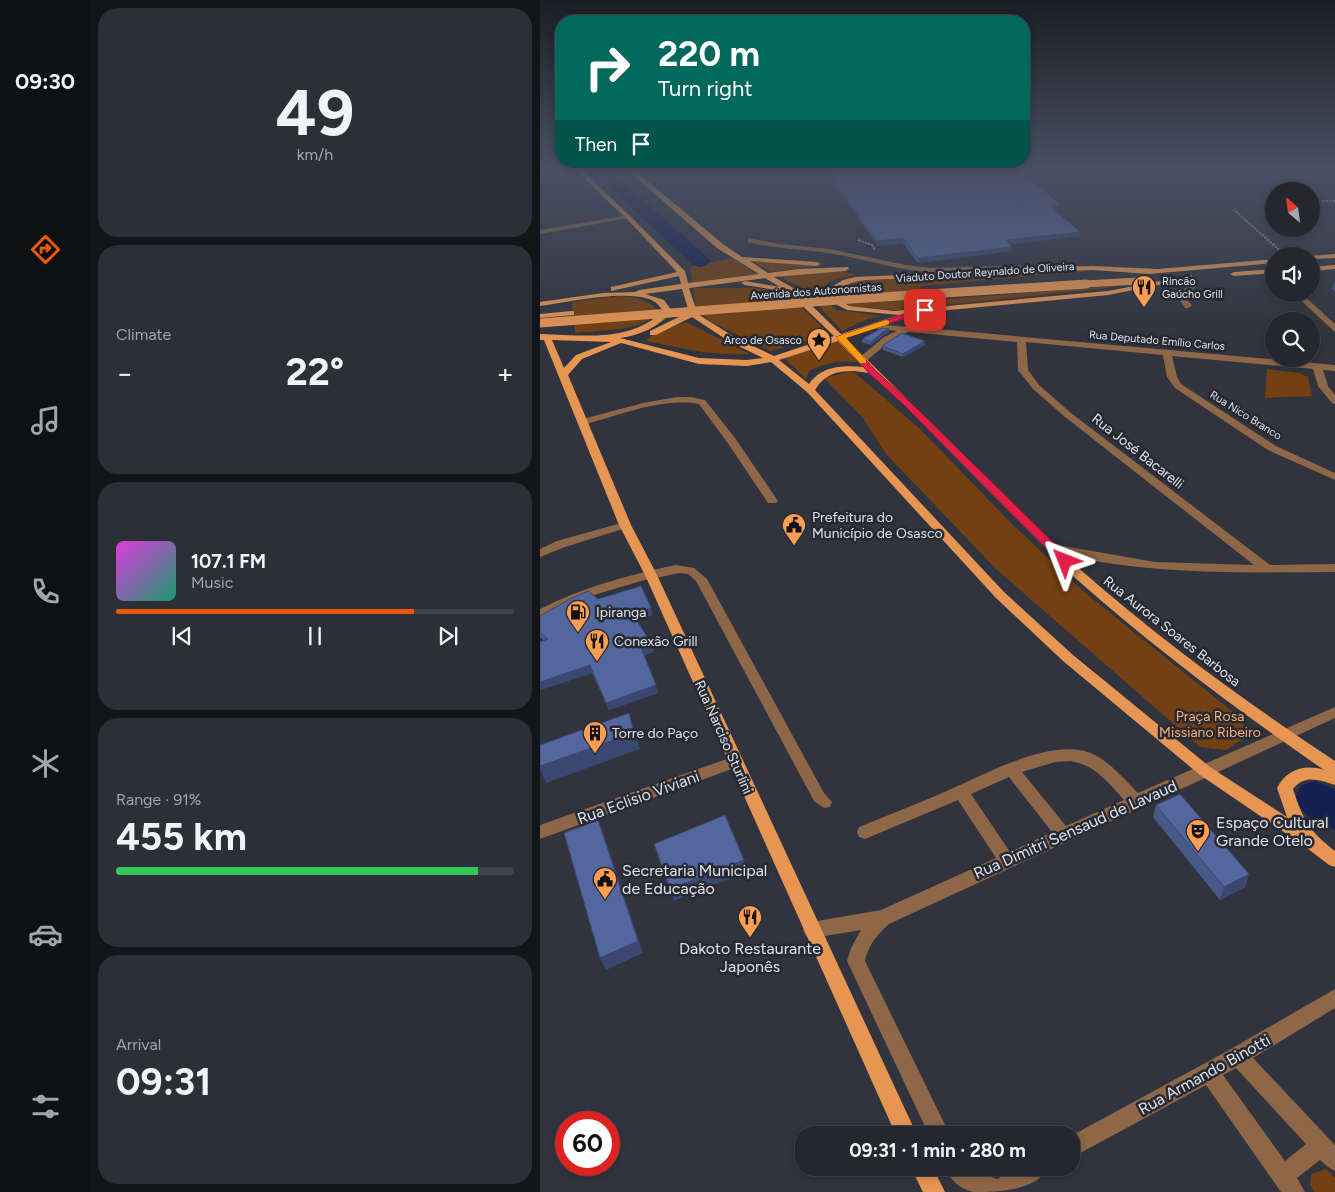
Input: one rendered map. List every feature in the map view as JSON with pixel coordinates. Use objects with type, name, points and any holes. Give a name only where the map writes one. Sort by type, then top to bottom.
[{"type":"main road","points":[[635,225],[682,273],[693,313],[706,325],[773,359],[810,390],[1000,595],[1068,658],[1205,771],[1309,840],[1335,860]]},
{"type":"main road","name":"Rua Aurora Soares Barbosa","points":[[695,225],[720,246],[792,291],[1085,580],[1142,629],[1284,735],[1335,769]]},
{"type":"main road","points":[[1320,257],[1335,256]]},
{"type":"main road","points":[[740,259],[799,262],[901,276]]},
{"type":"main road","name":"Avenida dos Autonomistas","points":[[1135,277],[1156,272],[1265,262]]},
{"type":"main road","points":[[1320,268],[1335,267]]},
{"type":"main road","points":[[540,304],[816,269],[845,268]]},
{"type":"main road","points":[[1156,272],[1082,268],[871,277],[847,281],[833,290],[833,299],[838,304],[857,310],[894,313],[1108,293],[1189,277]]},
{"type":"main road","name":"Avenida dos Autonomistas","points":[[540,323],[1135,277],[1189,277],[1265,272]]},
{"type":"main road","points":[[566,300],[682,273]]},
{"type":"main road","name":"Viaduto Doutor Reynaldo de Oliveira","points":[[540,316],[734,300],[1135,277]]},
{"type":"main road","points":[[728,280],[792,291]]},
{"type":"main road","points":[[599,338],[647,328],[660,321],[668,311],[660,301],[649,297],[621,294]]},
{"type":"main road","points":[[543,337],[599,338],[623,341],[699,361],[748,363],[773,359],[920,310]]},
{"type":"main road","points":[[562,375],[579,357],[660,330],[693,313]]},
{"type":"main road","name":"Rua Narciso Sturlini","points":[[543,337],[562,375],[625,525],[651,575],[903,1126]]},
{"type":"main road","points":[[810,390],[822,374],[831,370],[843,368],[872,371]]},
{"type":"main road","points":[[1309,840],[1292,812],[1285,788],[1292,777],[1303,773],[1313,772],[1335,779]]},
{"type":"main road","points":[[926,1176],[934,1192]]},
{"type":"street","points":[[540,232],[583,225]]},
{"type":"street","points":[[751,240],[773,246],[830,251],[886,264],[929,270],[1037,266],[1082,268]]},
{"type":"street","points":[[1188,306],[1181,295],[1192,288],[1189,277]]},
{"type":"street","points":[[1306,302],[1335,329]]},
{"type":"street","name":"Rua Deputado Emílio Carlos","points":[[911,314],[912,322],[924,326],[976,335]]},
{"type":"street","name":"Rua Deputado Emílio Carlos","points":[[875,326],[1265,361]]},
{"type":"street","points":[[862,360],[887,339],[910,328]]},
{"type":"street","points":[[1040,340],[1045,334],[1053,331]]},
{"type":"street","name":"Rua José Bacarelli","points":[[1021,338],[1023,370],[1036,387],[1068,415],[1267,569]]},
{"type":"street","name":"Rua Nico Branco","points":[[1167,352],[1172,377],[1184,390],[1272,448],[1335,477]]},
{"type":"street","name":"Rua Deputado Emílio Carlos","points":[[1320,366],[1335,368]]},
{"type":"street","points":[[1317,367],[1323,386],[1335,401]]},
{"type":"street","points":[[582,422],[634,408],[685,399],[702,402],[731,440],[772,501]]},
{"type":"street","points":[[540,553],[561,544],[625,525]]},
{"type":"street","points":[[1052,548],[1155,566],[1267,569],[1335,568]]},
{"type":"street","points":[[540,614],[566,600],[594,590],[686,568],[695,572],[701,579],[819,797],[824,802]]},
{"type":"street","name":"Rua Dimitri Sensaud de Lavaud","points":[[812,930],[883,918],[1063,834],[1335,712]]},
{"type":"street","points":[[865,832],[1012,770],[1043,759],[1062,756],[1082,757],[1093,761],[1136,801]]},
{"type":"street","name":"Rua Eclisio Viviani","points":[[540,832],[736,762]]},
{"type":"street","points":[[1012,770],[1063,834]]},
{"type":"street","points":[[961,792],[1007,860]]},
{"type":"street","points":[[883,918],[868,931],[856,960],[936,1126]]},
{"type":"street","name":"Rua Armando Binotti","points":[[1080,1143],[1238,1056],[1335,998]]},
{"type":"street","points":[[1209,1072],[1288,1184],[1328,1153],[1238,1056]]},
{"type":"street","points":[[963,1176],[995,1191],[1022,1176]]},
{"type":"path","points":[[1251,225],[1276,247]]},
{"type":"path","points":[[858,240],[866,242]]},
{"type":"green space","points":[[732,258],[757,274],[692,282],[690,267]]},
{"type":"green space","points":[[751,261],[817,266],[771,272]]},
{"type":"green space","points":[[825,270],[857,274],[830,281],[824,288],[825,301],[837,310],[882,316],[867,319],[842,331],[803,289],[779,276]]},
{"type":"green space","points":[[1087,271],[921,286],[924,301],[1115,287],[896,310],[849,306],[839,299],[838,289],[842,284],[867,278],[899,279]]},
{"type":"green space","points":[[694,288],[755,288],[787,293],[830,335],[770,351],[712,322],[696,310]]},
{"type":"green space","points":[[621,296],[646,302],[659,312],[651,319],[631,327],[575,333],[572,302]]},
{"type":"green space","points":[[686,322],[750,354],[711,353],[646,341],[651,336]]},
{"type":"green space","points":[[838,340],[857,362],[844,361],[821,366],[809,371],[806,379],[784,358]]},
{"type":"green space","points":[[1267,369],[1299,373],[1308,377],[1312,396],[1265,398]]},
{"type":"green space","name":"Praça Rosa Missiano Ribeiro","points":[[853,371],[921,430],[1012,524],[1083,591],[1244,721],[1241,740],[1226,750],[1200,747],[996,569],[886,454],[863,418],[824,378]]},
{"type":"green space","points":[[1326,1169],[1335,1178],[1335,1192],[1315,1192],[1310,1185],[1311,1174]]},
{"type":"building","points":[[865,225],[1071,225],[1080,232],[1006,240],[1012,247],[918,258],[903,238],[877,241]]},
{"type":"building","points":[[882,328],[889,329],[871,342],[862,339]]},
{"type":"building","points":[[902,333],[925,341],[903,354],[882,346]]},
{"type":"building","points":[[641,586],[651,608],[633,614],[652,645],[641,648],[656,685],[606,703],[590,665],[540,682],[540,642],[548,639],[540,633],[540,616],[588,591],[598,599]]},
{"type":"building","points":[[629,713],[634,733],[540,766],[540,745]]},
{"type":"building","points":[[1180,794],[1249,874],[1224,887],[1156,805]]},
{"type":"building","points":[[725,815],[744,860],[670,889],[654,844]]},
{"type":"building","name":"Secretaria Municipal de Educação","points":[[598,820],[638,941],[600,958],[564,833]]},
{"type":"waterway","points":[[660,225],[700,261]]},
{"type":"waterway","points":[[1315,798],[1335,813]]},
{"type":"slow traffic","points":[[863,362],[840,337],[886,322]]},
{"type":"place","name":"Rincão Gaúcho Grill","points":[[1144,308]]},
{"type":"place","name":"Arco de Osasco","points":[[819,361]]},
{"type":"place","name":"Prefeitura do Município de Osasco","points":[[794,546]]},
{"type":"place","name":"Ipiranga","points":[[578,633]]},
{"type":"place","name":"Conexão Grill","points":[[597,662]]},
{"type":"place","name":"Torre do Paço","points":[[595,754]]},
{"type":"place","name":"Espaço Cultural Grande Otelo","points":[[1198,852]]},
{"type":"place","name":"Secretaria Municipal de Educação","points":[[605,900]]},
{"type":"place","name":"Dakoto Restaurante Japonês","points":[[750,938]]},
{"type":"route","points":[[925,310],[920,310],[840,337],[872,371],[906,402],[1065,561]]}]
